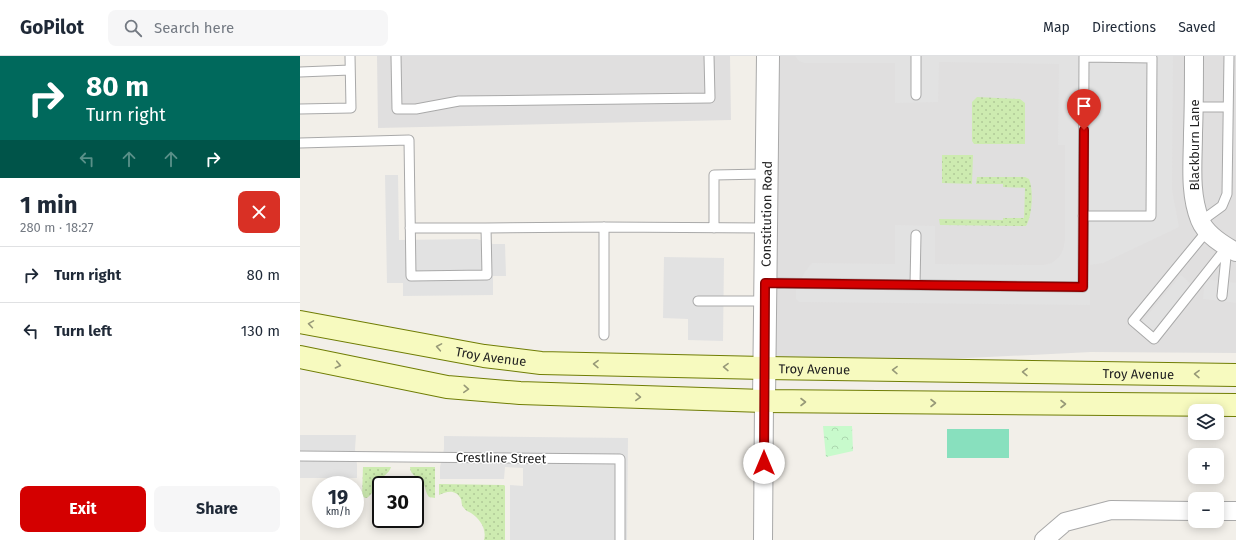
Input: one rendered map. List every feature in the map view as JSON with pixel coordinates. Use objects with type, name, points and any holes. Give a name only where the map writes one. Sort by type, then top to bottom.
[{"type":"main road","name":"Troy Avenue","points":[[300,322],[484,356],[541,363],[1236,375]]},
{"type":"main road","points":[[300,357],[447,387],[520,393],[764,402],[1236,405]]},
{"type":"street","name":"Constitution Road","points":[[764,540],[768,56]]},
{"type":"street","name":"Blackburn Lane","points":[[1194,56],[1192,172],[1194,201],[1204,226]]},
{"type":"street","points":[[1204,226],[1216,240],[1231,250]]},
{"type":"street","points":[[1044,540],[1065,522],[1110,510],[1188,511]]},
{"type":"street","points":[[1224,511],[1236,511]]},
{"type":"lane","points":[[300,109],[351,108],[350,56]]},
{"type":"lane","points":[[396,56],[397,109],[416,109],[459,101],[710,98],[709,56]]},
{"type":"lane","points":[[916,56],[916,94]]},
{"type":"lane","points":[[698,301],[765,292],[915,285],[1083,287],[1084,56],[1152,58],[1151,216],[1084,216]]},
{"type":"lane","points":[[1229,56],[1227,194],[1222,206],[1204,226],[1134,321],[1154,339],[1231,250]]},
{"type":"lane","points":[[300,72],[350,70]]},
{"type":"lane","points":[[1194,107],[1228,107]]},
{"type":"lane","points":[[300,143],[409,140],[411,276],[487,275],[486,228]]},
{"type":"lane","points":[[714,228],[714,175],[766,174]]},
{"type":"lane","points":[[604,227],[604,335]]},
{"type":"lane","points":[[410,228],[766,228]]},
{"type":"lane","points":[[915,285],[916,235]]},
{"type":"lane","points":[[1222,296],[1231,250]]},
{"type":"lane","name":"Crestline Street","points":[[300,456],[620,459],[620,540]]},
{"type":"shaded area","points":[[377,56],[730,56],[731,120],[378,128]]},
{"type":"shaded area","points":[[768,56],[1236,56],[1236,353],[1091,352],[765,368]]},
{"type":"shaded area","points":[[795,56],[1173,56],[1172,190],[1179,227],[1103,263],[1090,265],[1090,305],[799,302],[796,299],[796,290],[805,272],[812,263],[895,264],[895,225],[935,226],[935,264],[1044,265],[1052,263],[1059,257],[1063,250],[1065,239],[1065,145],[1058,145],[1059,64],[939,62],[938,102],[895,103],[895,63],[804,63],[799,61]]},
{"type":"shaded area","points":[[385,175],[398,175],[399,240],[477,239],[493,244],[505,244],[506,276],[493,276],[493,295],[403,296],[403,283],[387,283]]},
{"type":"shaded area","points":[[664,257],[724,258],[723,341],[688,340],[688,319],[663,318]]},
{"type":"shaded area","points":[[1181,275],[1192,285],[1153,332],[1142,322]]},
{"type":"shaded area","points":[[1205,279],[1236,283],[1236,303],[1203,299]]},
{"type":"shaded area","points":[[300,435],[356,435],[355,449],[357,476],[312,476],[312,478],[300,478]]},
{"type":"shaded area","points":[[444,436],[628,438],[627,540],[510,540],[510,485],[523,486],[523,468],[505,467],[504,479],[440,479],[440,467],[444,449]]},
{"type":"green space","points":[[977,97],[1020,99],[1025,103],[1025,144],[974,144],[972,141],[972,102]]},
{"type":"green space","points":[[942,155],[973,155],[972,184],[942,183]]},
{"type":"green space","points":[[977,177],[1025,177],[1029,179],[1031,184],[1032,203],[1030,216],[1026,226],[940,225],[939,219],[1003,220],[1003,218],[1024,218],[1025,188],[1003,187],[1003,184],[976,184]]},
{"type":"green space","points":[[823,426],[852,426],[853,451],[826,457]]},
{"type":"green space","points":[[947,429],[1009,429],[1009,458],[947,458]]},
{"type":"green space","points":[[363,467],[391,467],[383,476],[372,476],[372,492],[367,498],[364,497],[364,476],[363,476]]},
{"type":"green space","points":[[410,467],[435,467],[435,498],[429,497],[427,493],[424,485],[424,476],[414,476],[410,470]]},
{"type":"green space","points":[[439,484],[504,485],[505,540],[484,540],[484,528],[480,521],[465,509],[462,505],[461,499],[454,492],[439,495]]},
{"type":"route","points":[[764,463],[765,283],[1083,287],[1084,130]]}]
